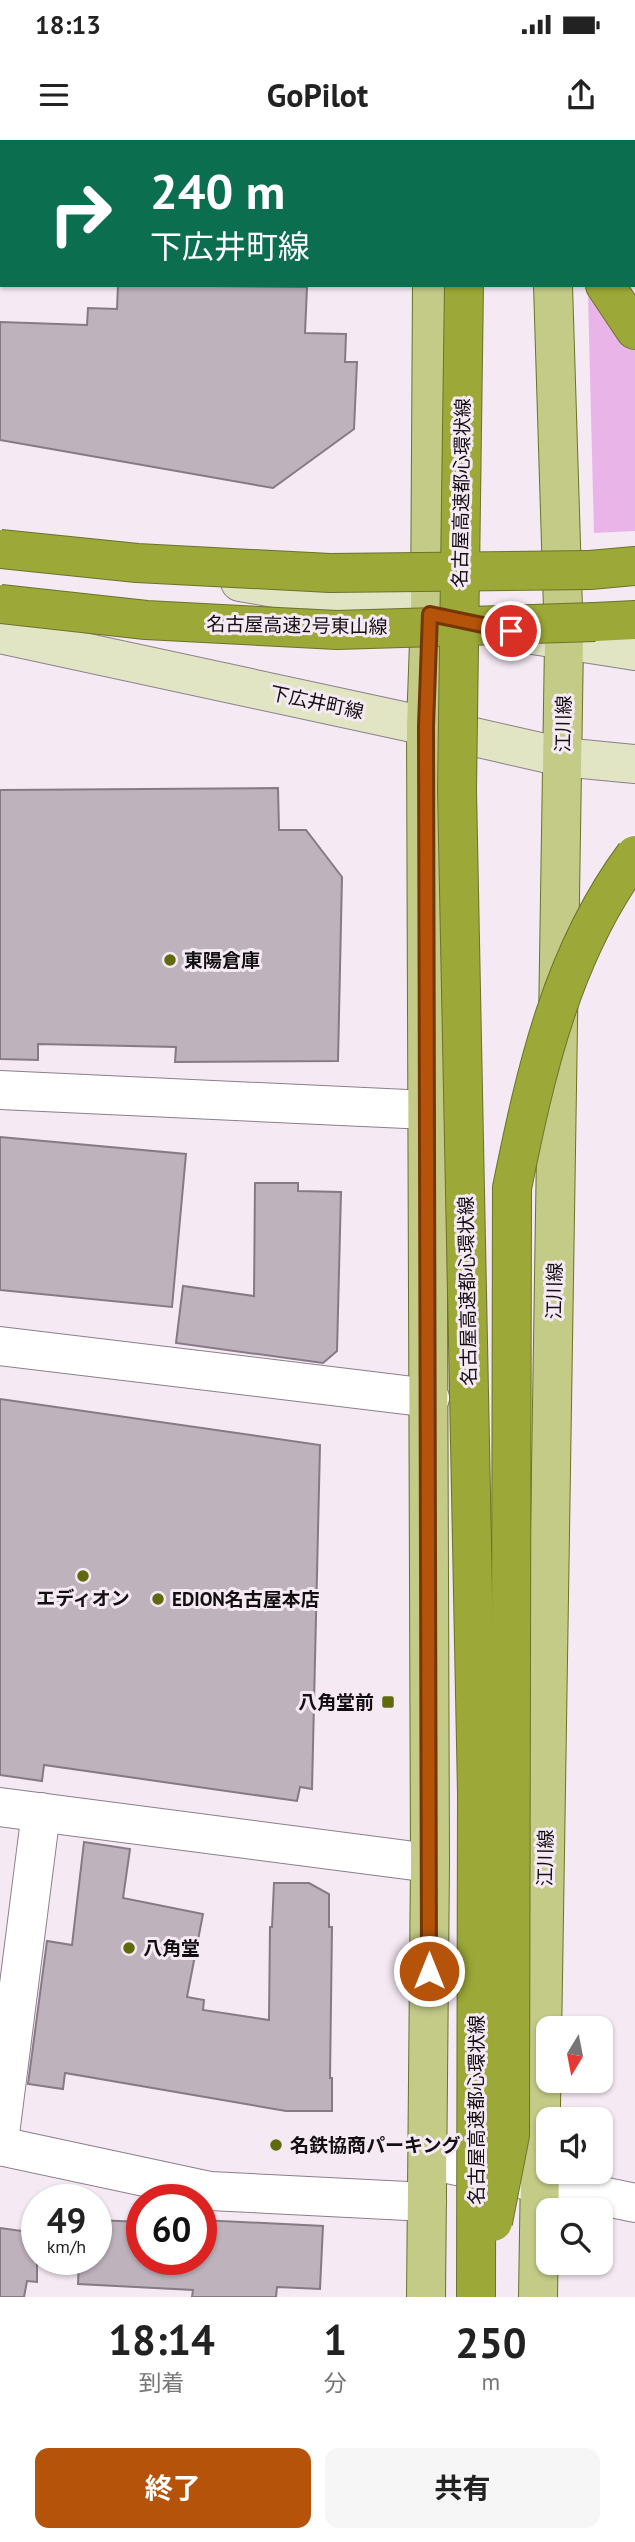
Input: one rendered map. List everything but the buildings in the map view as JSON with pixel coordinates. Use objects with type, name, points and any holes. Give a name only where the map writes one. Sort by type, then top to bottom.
[{"type":"highway","name":"名古屋高速都心環状線","points":[[464,287],[457,790],[477,1780],[478,2297]]},
{"type":"highway","points":[[606,287],[635,330]]},
{"type":"highway","points":[[0,549],[137,563],[330,573],[590,570],[635,566]]},
{"type":"highway","name":"名古屋高速2号東山線","points":[[0,604],[146,621],[337,630],[580,632],[635,620]]},
{"type":"highway","points":[[478,2297],[510,2136],[512,1188],[526,1118],[546,1043],[578,951],[614,884],[635,855]]},
{"type":"main road","points":[[426,2297],[430,1398],[426,726],[430,614],[432,287]]},
{"type":"main road","name":"江川線","points":[[541,2107],[562,757],[580,632],[554,287]]},
{"type":"main road","name":"江川線","points":[[538,2297],[540,2184]]},
{"type":"street","points":[[0,540],[430,614],[580,632],[635,651]]},
{"type":"street","name":"下広井町線","points":[[0,634],[562,757],[635,764]]},
{"type":"street","points":[[0,1090],[428,1110]]},
{"type":"street","points":[[0,1346],[430,1398]]},
{"type":"street","points":[[0,1807],[430,1863]]},
{"type":"street","points":[[0,2134],[41,1812]]},
{"type":"street","points":[[0,2146],[210,2191],[427,2202]]},
{"type":"street","points":[[428,2160],[536,2181]]},
{"type":"street","points":[[549,2184],[635,2203]]},
{"type":"shaded area","points":[[588,296],[635,339],[635,531],[594,533]]},
{"type":"place","name":"東陽倉庫","points":[[170,960]]},
{"type":"place","name":"エディオン","points":[[83,1576]]},
{"type":"place","name":"EDION名古屋本店","points":[[158,1599]]},
{"type":"place","name":"八角堂前","points":[[388,1702]]},
{"type":"place","name":"八角堂","points":[[129,1948]]},
{"type":"place","name":"名鉄協商パーキング","points":[[276,2145]]},
{"type":"route","points":[[429,1971],[430,1398],[426,726],[430,614],[511,631]]}]
